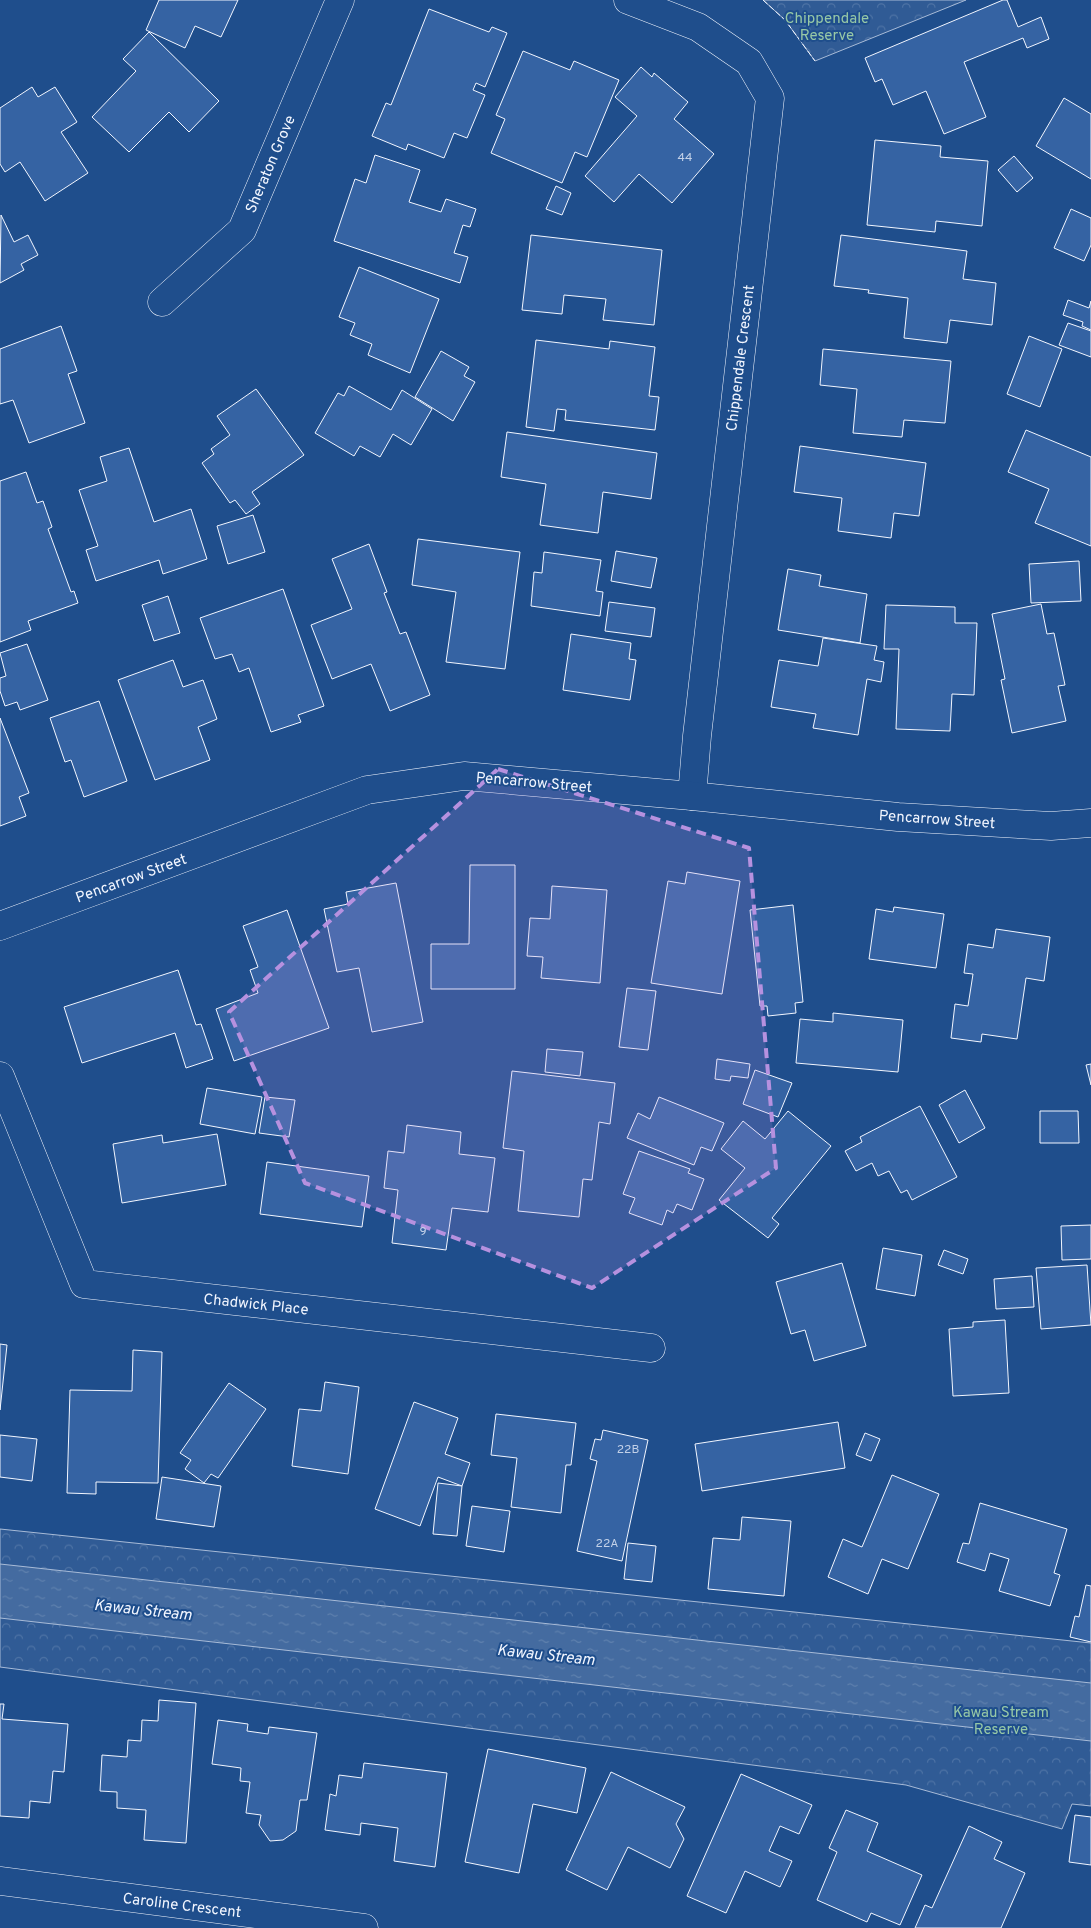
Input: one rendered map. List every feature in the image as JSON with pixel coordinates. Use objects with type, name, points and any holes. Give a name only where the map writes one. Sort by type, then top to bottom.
[{"type":"street","name":"Sheraton Grove","points":[[162,302],[242,230],[340,0]]},
{"type":"street","name":"Chippendale Crescent","points":[[628,0],[698,28],[749,62],[770,98],[697,736],[692,796]]},
{"type":"street","name":"Pencarrow Street","points":[[0,926],[367,790],[464,776],[692,796],[898,817],[1051,826],[1091,823]]},
{"type":"street","name":"Chadwick Place","points":[[0,1076],[84,1284],[651,1348]]},
{"type":"street","name":"Caroline Crescent","points":[[0,1881],[364,1928]]},
{"type":"highlighted area","points":[[498,769],[749,848],[776,1168],[592,1288],[305,1183],[229,1012]]},
{"type":"green space","name":"Chippendale Reserve","points":[[763,0],[966,0],[815,61],[785,20]]},
{"type":"green space","name":"Kawau Stream Reserve","points":[[0,1529],[1091,1643],[1091,1806],[1072,1804],[1062,1829],[906,1785],[0,1667]]},
{"type":"water","name":"Kawau Stream","points":[[0,1564],[1091,1683],[1091,1741],[0,1618]]},
{"type":"building","points":[[159,0],[238,0],[221,37],[195,26],[185,48],[146,30]]},
{"type":"building","points":[[1003,0],[1007,0],[1018,27],[1041,17],[1049,39],[1027,48],[1023,38],[964,62],[986,117],[944,134],[926,91],[893,105],[882,79],[875,82],[865,58]]},
{"type":"building","points":[[429,9],[489,32],[492,27],[507,33],[485,87],[476,83],[473,90],[485,95],[467,138],[454,133],[444,158],[408,144],[406,150],[372,136],[386,103],[391,105]]},
{"type":"building","points":[[149,32],[219,101],[189,132],[169,112],[129,152],[92,117],[136,71],[123,59]]},
{"type":"building","points":[[523,51],[570,70],[574,61],[619,80],[587,157],[575,152],[562,183],[491,153],[505,119],[496,115]]},
{"type":"building","points":[[641,67],[652,77],[654,73],[688,102],[674,119],[714,154],[672,203],[639,174],[614,202],[585,176],[637,116],[615,97]]},
{"type":"building","points":[[32,87],[38,97],[55,87],[77,122],[61,132],[88,173],[45,201],[20,162],[5,172],[0,164],[0,108]]},
{"type":"building","points":[[1064,98],[1091,114],[1091,179],[1036,146]]},
{"type":"building","points":[[875,140],[941,146],[940,157],[988,161],[982,226],[936,221],[935,232],[867,225]]},
{"type":"building","points":[[375,155],[420,170],[409,202],[441,212],[446,199],[476,209],[470,227],[463,225],[454,253],[468,257],[460,283],[334,241],[355,179],[366,183]]},
{"type":"building","points":[[1014,156],[1033,178],[1017,192],[998,170]]},
{"type":"building","points":[[556,186],[571,193],[562,215],[546,209]]},
{"type":"building","points":[[1071,209],[1091,218],[1091,245],[1084,261],[1054,248]]},
{"type":"building","points":[[1,215],[14,242],[28,235],[38,255],[21,264],[24,270],[0,283]]},
{"type":"building","points":[[531,235],[662,250],[654,325],[603,320],[606,299],[564,295],[562,314],[522,310]]},
{"type":"building","points":[[841,235],[967,251],[963,279],[996,283],[992,325],[950,320],[947,343],[904,338],[908,298],[868,293],[869,290],[834,286]]},
{"type":"building","points":[[359,267],[439,299],[410,373],[368,355],[372,344],[350,335],[355,323],[339,317]]},
{"type":"building","points":[[1068,300],[1089,308],[1091,301],[1091,330],[1082,326],[1083,322],[1063,315]]},
{"type":"building","points":[[1068,323],[1091,331],[1091,357],[1059,345]]},
{"type":"building","points":[[61,326],[77,371],[68,374],[85,423],[29,443],[13,400],[0,404],[0,349]]},
{"type":"building","points":[[1029,336],[1062,349],[1040,407],[1007,394]]},
{"type":"building","points":[[536,340],[609,349],[610,341],[655,347],[649,396],[659,397],[655,430],[565,420],[566,410],[557,409],[554,431],[526,427]]},
{"type":"building","points":[[823,349],[951,361],[945,423],[904,420],[902,437],[853,433],[857,389],[820,385]]},
{"type":"building","points":[[441,351],[469,367],[464,376],[475,382],[453,421],[415,397]]},
{"type":"building","points":[[349,386],[391,410],[402,390],[432,409],[411,445],[393,434],[380,457],[360,446],[354,456],[315,433],[338,393],[344,396]]},
{"type":"building","points":[[256,389],[304,455],[252,492],[260,504],[246,514],[235,500],[230,503],[202,463],[214,454],[211,449],[230,435],[217,416]]},
{"type":"building","points":[[1026,430],[1091,457],[1091,546],[1035,523],[1049,489],[1008,472]]},
{"type":"building","points":[[507,432],[657,453],[651,499],[603,492],[598,533],[540,525],[546,484],[501,477]]},
{"type":"building","points":[[800,446],[926,463],[919,516],[894,513],[891,538],[838,531],[842,498],[794,492]]},
{"type":"building","points":[[129,448],[154,522],[191,509],[207,559],[163,574],[159,560],[96,581],[86,550],[98,546],[79,490],[107,481],[100,457]]},
{"type":"building","points":[[26,472],[37,503],[43,501],[52,527],[48,529],[71,592],[74,591],[78,603],[28,621],[31,630],[0,642],[0,481]]},
{"type":"building","points":[[253,515],[265,552],[228,564],[217,526]]},
{"type":"building","points":[[418,539],[520,552],[505,669],[446,662],[456,592],[412,585]]},
{"type":"building","points":[[369,544],[387,592],[384,593],[400,634],[406,632],[430,695],[390,711],[371,664],[332,679],[311,625],[352,609],[332,559]]},
{"type":"building","points":[[616,551],[657,558],[651,588],[611,581]]},
{"type":"building","points":[[544,552],[601,560],[596,591],[603,592],[600,616],[531,606],[534,572],[542,573]]},
{"type":"building","points":[[1079,561],[1081,601],[1031,603],[1029,564]]},
{"type":"building","points":[[788,569],[821,575],[819,586],[867,594],[860,643],[778,630]]},
{"type":"building","points":[[283,589],[324,706],[298,715],[301,722],[271,732],[249,668],[239,672],[232,654],[215,659],[200,618]]},
{"type":"building","points":[[168,596],[180,633],[154,641],[142,605]]},
{"type":"building","points":[[609,602],[655,608],[651,637],[605,631]]},
{"type":"building","points":[[1041,604],[1047,634],[1054,633],[1065,685],[1058,686],[1066,721],[1012,733],[1001,680],[1005,679],[992,614]]},
{"type":"building","points":[[886,605],[955,607],[955,623],[977,623],[974,695],[952,694],[950,731],[896,729],[899,649],[884,649]]},
{"type":"building","points":[[571,634],[631,643],[629,659],[636,660],[630,700],[563,690]]},
{"type":"building","points":[[823,638],[877,646],[874,660],[884,662],[881,682],[867,679],[858,735],[813,728],[816,714],[771,707],[779,660],[818,666]]},
{"type":"building","points":[[27,644],[48,700],[20,710],[17,702],[5,706],[0,691],[0,678],[6,676],[0,653]]},
{"type":"building","points":[[173,660],[183,687],[203,680],[217,719],[198,727],[210,760],[155,780],[118,680]]},
{"type":"building","points":[[99,701],[127,781],[84,797],[71,760],[65,762],[50,718]]},
{"type":"building","points":[[0,718],[29,793],[19,797],[26,816],[0,826]]},
{"type":"building","points":[[470,865],[515,865],[515,989],[431,989],[431,944],[469,944]]},
{"type":"building","points":[[687,872],[740,881],[722,994],[651,983],[668,881],[685,884]]},
{"type":"building","points":[[396,883],[423,1022],[372,1032],[359,968],[337,972],[324,909],[348,904],[346,892]]},
{"type":"building","points":[[552,886],[607,890],[600,983],[541,978],[543,957],[527,956],[530,918],[550,919]]},
{"type":"building","points":[[793,905],[803,1002],[795,1003],[796,1013],[768,1016],[767,1006],[760,1006],[750,910]]},
{"type":"building","points":[[894,907],[944,914],[936,968],[869,959],[876,909],[893,912]]},
{"type":"building","points":[[287,910],[329,1028],[234,1061],[216,1009],[258,993],[250,970],[258,967],[243,926]]},
{"type":"building","points":[[996,929],[1050,937],[1044,981],[1026,978],[1017,1039],[982,1034],[981,1042],[951,1038],[955,1004],[968,1006],[973,974],[964,973],[968,944],[993,948]]},
{"type":"building","points":[[178,970],[196,1025],[201,1024],[213,1059],[186,1068],[175,1033],[82,1063],[64,1007]]},
{"type":"building","points":[[627,988],[656,991],[648,1050],[619,1047]]},
{"type":"building","points":[[833,1013],[903,1020],[898,1072],[796,1063],[800,1019],[833,1022]]},
{"type":"building","points":[[547,1049],[583,1052],[580,1076],[545,1072]]},
{"type":"building","points":[[717,1059],[750,1064],[748,1078],[731,1076],[730,1081],[715,1079]]},
{"type":"building","points":[[1091,1064],[1091,1085],[1086,1065]]},
{"type":"building","points":[[755,1070],[792,1083],[778,1117],[743,1104]]},
{"type":"building","points":[[512,1071],[615,1083],[610,1124],[599,1122],[592,1180],[583,1179],[579,1217],[518,1211],[524,1151],[503,1148]]},
{"type":"building","points":[[207,1088],[262,1097],[255,1134],[200,1124]]},
{"type":"building","points":[[965,1090],[985,1128],[959,1143],[939,1105]]},
{"type":"building","points":[[265,1097],[295,1100],[289,1137],[259,1133]]},
{"type":"building","points":[[659,1097],[724,1123],[712,1151],[701,1147],[694,1165],[627,1138],[638,1113],[650,1119]]},
{"type":"building","points":[[920,1106],[957,1177],[912,1200],[907,1190],[901,1193],[889,1171],[878,1176],[872,1163],[856,1171],[845,1151],[862,1142],[860,1137]]},
{"type":"building","points":[[788,1111],[831,1146],[772,1218],[779,1224],[768,1238],[719,1200],[745,1168],[721,1149],[743,1121],[765,1139]]},
{"type":"building","points":[[1040,1111],[1078,1111],[1079,1143],[1040,1143]]},
{"type":"building","points":[[407,1125],[461,1132],[459,1154],[495,1158],[488,1212],[452,1208],[446,1250],[392,1243],[398,1190],[384,1188],[388,1151],[404,1153]]},
{"type":"building","points":[[217,1134],[226,1185],[122,1203],[113,1144],[162,1135],[163,1143]]},
{"type":"building","points":[[639,1151],[690,1169],[688,1173],[704,1179],[692,1210],[677,1204],[673,1213],[667,1210],[662,1225],[629,1213],[635,1198],[623,1194]]},
{"type":"building","points":[[267,1162],[369,1176],[362,1227],[260,1214]]},
{"type":"building","points":[[1091,1225],[1091,1259],[1062,1260],[1061,1226]]},
{"type":"building","points":[[883,1248],[922,1255],[915,1296],[876,1289]]},
{"type":"building","points":[[944,1250],[968,1259],[963,1274],[938,1265]]},
{"type":"building","points":[[842,1263],[866,1346],[814,1361],[805,1330],[791,1334],[776,1282]]},
{"type":"building","points":[[1087,1265],[1091,1325],[1041,1329],[1036,1268]]},
{"type":"building","points":[[1032,1276],[1034,1307],[996,1309],[994,1279]]},
{"type":"building","points":[[1005,1320],[1009,1393],[953,1396],[949,1329],[973,1327],[973,1322]]},
{"type":"building","points":[[0,1344],[7,1345],[0,1410]]},
{"type":"building","points":[[133,1350],[162,1352],[158,1483],[96,1482],[96,1494],[67,1493],[70,1390],[132,1391]]},
{"type":"building","points":[[325,1382],[359,1387],[348,1474],[292,1466],[299,1409],[321,1411]]},
{"type":"building","points":[[229,1383],[266,1409],[218,1478],[211,1474],[204,1483],[185,1469],[191,1460],[180,1453]]},
{"type":"building","points":[[414,1402],[458,1418],[445,1454],[470,1463],[462,1486],[438,1477],[420,1526],[375,1509]]},
{"type":"building","points":[[496,1414],[576,1423],[571,1465],[566,1465],[561,1513],[511,1507],[517,1458],[491,1455]]},
{"type":"building","points":[[838,1422],[845,1468],[702,1491],[695,1444]]},
{"type":"building","points":[[603,1430],[648,1440],[622,1561],[577,1551],[597,1461],[590,1459],[595,1439],[601,1440]]},
{"type":"building","points":[[865,1433],[880,1439],[871,1461],[856,1455]]},
{"type":"building","points":[[0,1435],[37,1439],[32,1481],[0,1477]]},
{"type":"building","points":[[892,1475],[939,1494],[908,1569],[882,1559],[868,1594],[828,1577],[843,1539],[862,1547]]},
{"type":"building","points":[[162,1477],[221,1486],[214,1527],[156,1519]]},
{"type":"building","points":[[438,1483],[462,1486],[457,1536],[433,1534]]},
{"type":"building","points":[[980,1503],[1067,1529],[1054,1573],[1060,1575],[1050,1606],[999,1591],[1009,1559],[990,1553],[985,1571],[957,1562],[963,1543],[969,1544]]},
{"type":"building","points":[[472,1506],[510,1511],[504,1552],[466,1546]]},
{"type":"building","points":[[742,1517],[791,1521],[784,1596],[708,1589],[713,1538],[740,1540]]},
{"type":"building","points":[[628,1543],[656,1546],[652,1582],[624,1579]]},
{"type":"building","points":[[1086,1585],[1091,1586],[1091,1642],[1070,1637],[1075,1616],[1079,1617]]},
{"type":"building","points":[[159,1700],[196,1703],[186,1843],[144,1840],[146,1810],[117,1808],[117,1792],[100,1791],[102,1755],[127,1757],[128,1740],[141,1741],[142,1720],[158,1721]]},
{"type":"building","points":[[0,1704],[4,1704],[2,1719],[68,1724],[64,1772],[53,1771],[50,1803],[30,1801],[29,1818],[0,1816]]},
{"type":"building","points":[[218,1720],[248,1724],[247,1731],[268,1734],[269,1727],[317,1733],[307,1800],[300,1800],[296,1831],[283,1840],[270,1841],[259,1825],[261,1815],[246,1813],[250,1782],[240,1781],[241,1768],[212,1764]]},
{"type":"building","points":[[488,1749],[586,1768],[577,1813],[533,1804],[519,1873],[465,1862]]},
{"type":"building","points":[[364,1763],[447,1773],[435,1867],[394,1861],[398,1828],[361,1823],[360,1835],[325,1830],[330,1794],[336,1796],[339,1775],[362,1778]]},
{"type":"building","points":[[611,1772],[685,1807],[676,1824],[684,1839],[670,1868],[628,1847],[607,1890],[566,1870]]},
{"type":"building","points":[[741,1774],[812,1805],[799,1834],[780,1826],[769,1851],[792,1861],[780,1887],[745,1871],[726,1913],[687,1896]]},
{"type":"building","points":[[846,1810],[878,1823],[867,1851],[922,1875],[900,1925],[871,1913],[867,1922],[817,1900],[837,1852],[829,1848]]},
{"type":"building","points":[[1075,1815],[1091,1817],[1091,1865],[1069,1862]]},
{"type":"building","points":[[969,1826],[1002,1842],[994,1859],[1025,1873],[1001,1928],[915,1928],[925,1905],[932,1908]]},
{"type":"fence","points":[[763,0],[785,20],[815,61]]}]
